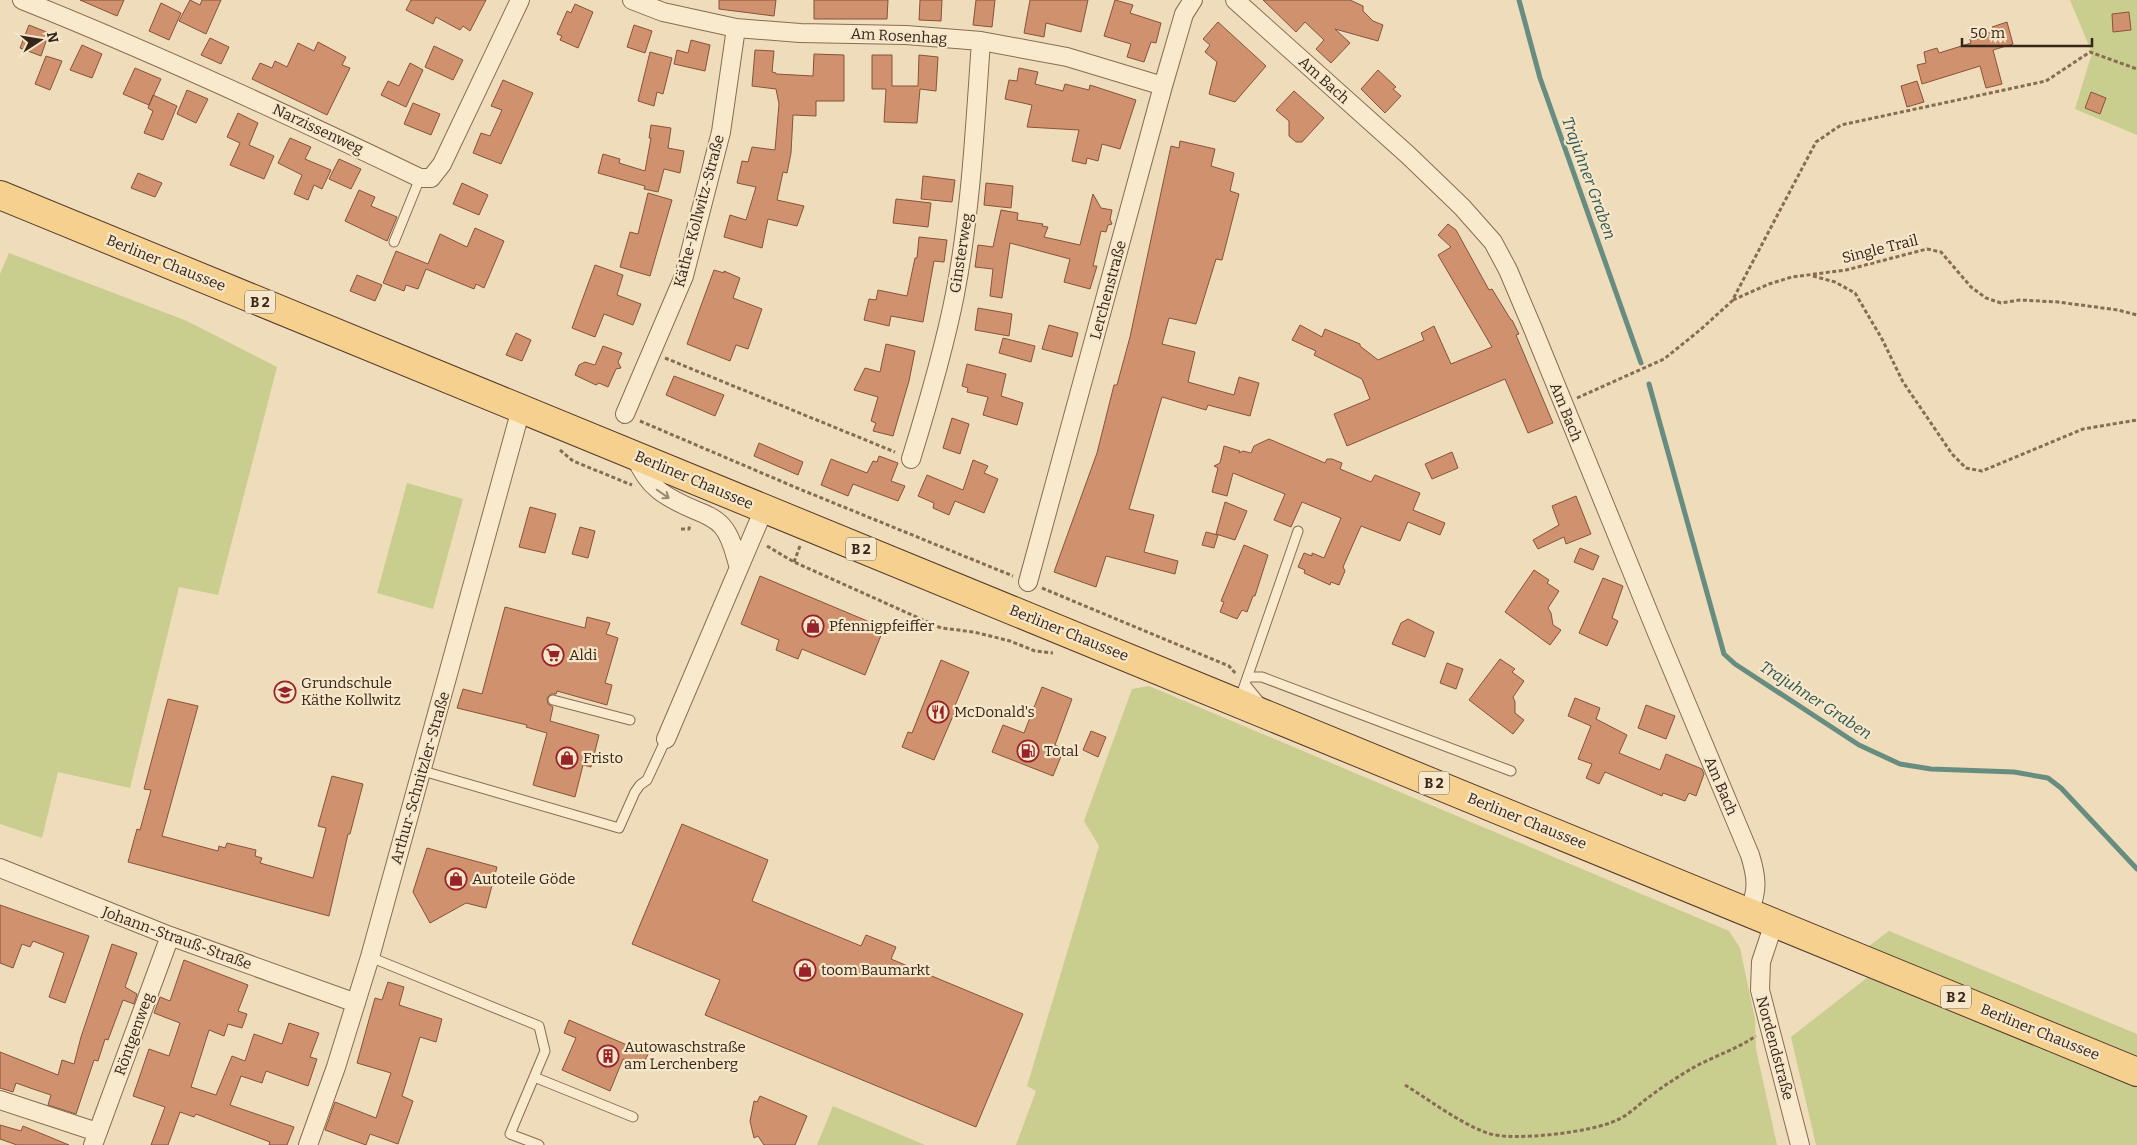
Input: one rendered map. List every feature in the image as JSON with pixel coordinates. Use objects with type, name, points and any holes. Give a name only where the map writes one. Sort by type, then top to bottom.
[{"type":"main road","name":"Berliner Chaussee","points":[[0,195],[764,509],[1247,693],[1774,923],[2137,1072]]},
{"type":"street","name":"Narzissenweg","points":[[22,0],[113,36],[238,92],[420,178]]},
{"type":"street","points":[[420,178],[431,178],[442,164],[520,0]]},
{"type":"street","name":"Am Rosenhag","points":[[632,0],[663,12],[736,28],[800,33],[906,35],[980,41],[1067,57],[1164,86]]},
{"type":"street","name":"Lerchenstraße","points":[[1028,582],[1184,14],[1193,0]]},
{"type":"street","name":"Am Bach","points":[[1235,0],[1408,155],[1482,228],[1493,242],[1508,270],[1750,855],[1757,887],[1750,912]]},
{"type":"street","name":"Käthe-Kollwitz-Straße","points":[[625,414],[684,276],[721,132],[736,28]]},
{"type":"street","name":"Ginsterweg","points":[[912,459],[937,375],[955,293],[969,192],[980,41]]},
{"type":"street","name":"Arthur-Schnitzler-Straße","points":[[308,1145],[330,1084],[370,958],[521,408]]},
{"type":"street","points":[[635,456],[640,469],[648,481],[664,496],[709,516],[723,527],[731,543],[739,568]]},
{"type":"street","points":[[666,739],[764,509]]},
{"type":"street","name":"Johann-Strauß-Straße","points":[[0,868],[170,936],[356,1002]]},
{"type":"street","name":"Nordendstraße","points":[[1774,923],[1763,955],[1759,976],[1765,1015],[1800,1145]]},
{"type":"street","name":"Röntgenweg","points":[[0,1100],[95,1139],[170,936]]},
{"type":"lane","points":[[394,242],[420,178]]},
{"type":"lane","points":[[1247,693],[1298,531]]},
{"type":"lane","points":[[1247,693],[1262,677],[1511,771]]},
{"type":"lane","points":[[553,700],[630,720]]},
{"type":"lane","points":[[423,770],[619,828],[635,792],[640,785],[648,780],[666,739]]},
{"type":"lane","points":[[370,958],[539,1026],[545,1051],[510,1134],[539,1145]]},
{"type":"lane","points":[[534,1077],[633,1117]]},
{"type":"path","points":[[1562,404],[1664,359],[1732,301],[1816,142],[1841,125],[2046,81],[2090,52],[2137,69]]},
{"type":"path","name":"Single Trail","points":[[1732,301],[1769,284],[1792,277],[1812,276],[1846,270],[1927,248],[1941,252],[1972,287],[1986,298],[2001,303],[2020,300],[2058,302],[2118,310],[2137,315]]},
{"type":"path","points":[[1812,276],[1835,282],[1855,293],[1882,339],[1903,382],[1952,454],[1966,468],[1982,471],[2083,429],[2137,420]]},
{"type":"path","points":[[651,352],[912,459]]},
{"type":"path","points":[[625,414],[797,488]]},
{"type":"path","points":[[803,539],[794,562],[941,628],[974,632],[1022,646]]},
{"type":"path","points":[[1405,1085],[1467,1123],[1488,1133],[1505,1136],[1534,1135],[1590,1128],[1619,1120],[1679,1076],[1744,1044],[1758,1034],[1765,1015]]},
{"type":"green space","points":[[2070,0],[2137,0],[2137,135],[2075,109],[2092,53]]},
{"type":"green space","points":[[9,253],[187,321],[277,367],[218,595],[179,587],[130,788],[58,772],[42,838],[0,824],[0,274]]},
{"type":"green space","points":[[407,483],[463,499],[433,609],[377,593]]},
{"type":"green space","points":[[1149,686],[1729,931],[1740,948],[1755,1019],[1756,1049],[1777,1145],[1016,1145],[1036,1091],[1027,1086],[1099,846],[1084,821],[1132,689]]},
{"type":"green space","points":[[1889,931],[2137,1034],[2137,1056],[1869,946]]},
{"type":"green space","points":[[1868,977],[2137,1087],[2137,1145],[1816,1145],[1791,1037]]},
{"type":"green space","points":[[833,1106],[925,1145],[817,1145]]},
{"type":"building","points":[[80,0],[124,0],[117,16]]},
{"type":"building","points":[[190,0],[200,5],[202,0],[221,0],[206,34],[179,21]]},
{"type":"building","points":[[411,0],[486,0],[470,31],[463,26],[460,30],[436,17],[433,24],[406,10]]},
{"type":"building","points":[[719,0],[776,0],[774,16],[719,9]]},
{"type":"building","points":[[814,0],[888,0],[887,19],[814,19]]},
{"type":"building","points":[[920,0],[942,0],[941,21],[919,20]]},
{"type":"building","points":[[976,0],[995,0],[992,27],[973,25]]},
{"type":"building","points":[[1030,0],[1088,0],[1081,32],[1046,23],[1044,37],[1024,33]]},
{"type":"building","points":[[1115,0],[1133,5],[1130,13],[1161,23],[1156,43],[1151,42],[1144,62],[1127,57],[1131,44],[1104,36]]},
{"type":"building","points":[[1263,0],[1350,0],[1363,6],[1363,11],[1373,21],[1383,25],[1378,41],[1335,29],[1350,43],[1331,63],[1316,49],[1324,40],[1305,22],[1296,32]]},
{"type":"building","points":[[161,3],[181,13],[169,40],[149,31]]},
{"type":"building","points":[[575,4],[593,12],[578,48],[560,40],[562,36],[557,34],[567,11],[571,13]]},
{"type":"building","points":[[2129,12],[2131,30],[2113,32],[2112,14]]},
{"type":"building","points":[[1218,22],[1266,66],[1235,102],[1209,94],[1217,62],[1205,52],[1210,45],[1203,39]]},
{"type":"building","points":[[2007,22],[2013,44],[1993,50],[2002,84],[1986,88],[1980,66],[1922,84],[1917,65],[1926,63],[1924,52],[1937,48],[1939,53],[1971,43],[1969,36],[1993,32],[1992,27]]},
{"type":"building","points":[[29,25],[49,33],[41,56],[20,48]]},
{"type":"building","points":[[634,25],[652,31],[645,53],[627,47]]},
{"type":"building","points":[[210,38],[229,47],[221,64],[201,55]]},
{"type":"building","points":[[691,40],[710,45],[705,71],[674,64],[677,50],[688,53]]},
{"type":"building","points":[[318,42],[346,57],[342,65],[350,68],[327,115],[252,79],[260,63],[272,68],[275,61],[287,67],[298,43],[314,51]]},
{"type":"building","points":[[82,45],[102,54],[92,78],[70,70]]},
{"type":"building","points":[[434,46],[463,60],[453,80],[425,67]]},
{"type":"building","points":[[755,50],[774,51],[772,72],[776,74],[813,76],[814,54],[844,55],[844,101],[816,101],[816,116],[793,115],[791,153],[787,173],[783,172],[777,200],[804,206],[797,226],[768,219],[762,248],[724,237],[730,215],[746,220],[756,187],[737,183],[742,161],[748,162],[752,147],[775,150],[779,104],[776,89],[752,86]]},
{"type":"building","points":[[650,52],[672,58],[663,94],[657,92],[654,106],[638,101]]},
{"type":"building","points":[[872,55],[892,55],[892,86],[918,86],[919,55],[938,57],[936,91],[920,89],[917,123],[884,122],[886,89],[872,89]]},
{"type":"building","points":[[46,56],[62,61],[50,90],[35,84]]},
{"type":"building","points":[[410,63],[423,70],[406,107],[381,95],[388,81],[399,86]]},
{"type":"building","points":[[135,68],[161,79],[149,105],[123,94]]},
{"type":"building","points":[[1019,68],[1038,72],[1035,84],[1063,91],[1065,84],[1089,90],[1090,85],[1136,100],[1120,149],[1102,144],[1098,161],[1087,158],[1086,164],[1072,161],[1079,130],[1027,127],[1032,105],[1005,99],[1009,80],[1017,81]]},
{"type":"building","points":[[1378,70],[1396,87],[1393,89],[1401,96],[1385,113],[1361,89]]},
{"type":"building","points":[[503,80],[533,93],[501,164],[473,153],[481,133],[490,136],[502,110],[491,106]]},
{"type":"building","points":[[1917,81],[1924,102],[1907,107],[1901,86]]},
{"type":"building","points":[[187,90],[208,99],[196,123],[177,114]]},
{"type":"building","points":[[1294,91],[1324,118],[1302,142],[1296,142],[1289,136],[1289,121],[1276,110]]},
{"type":"building","points":[[2091,92],[2106,98],[2100,114],[2085,108]]},
{"type":"building","points":[[153,95],[177,106],[163,140],[144,133],[153,111],[148,108]]},
{"type":"building","points":[[413,103],[440,114],[431,135],[404,124]]},
{"type":"building","points":[[238,113],[258,123],[249,145],[274,156],[264,179],[230,165],[240,143],[227,137]]},
{"type":"building","points":[[651,125],[671,128],[668,148],[684,151],[680,173],[664,169],[658,192],[644,189],[645,186],[598,173],[603,154],[620,159],[619,163],[645,171],[651,138],[649,138]]},
{"type":"building","points":[[290,138],[311,147],[305,159],[331,170],[322,189],[314,185],[308,200],[294,194],[302,175],[278,163]]},
{"type":"building","points":[[1180,141],[1215,149],[1211,166],[1234,173],[1230,191],[1239,194],[1222,260],[1216,259],[1196,324],[1169,318],[1162,344],[1195,352],[1188,382],[1234,395],[1239,377],[1259,383],[1250,416],[1208,405],[1206,410],[1162,397],[1129,509],[1154,515],[1144,552],[1178,561],[1175,574],[1106,556],[1096,587],[1054,572],[1097,453],[1114,385],[1117,385],[1130,337],[1171,146],[1179,148]]},
{"type":"building","points":[[339,159],[361,169],[351,189],[329,179]]},
{"type":"building","points":[[138,173],[162,183],[155,197],[131,188]]},
{"type":"building","points":[[923,176],[955,180],[952,202],[921,199]]},
{"type":"building","points":[[462,183],[488,195],[479,215],[453,204]]},
{"type":"building","points":[[986,183],[1013,186],[1011,208],[984,205]]},
{"type":"building","points":[[359,190],[375,197],[371,206],[397,217],[387,241],[345,221]]},
{"type":"building","points":[[648,193],[672,200],[650,276],[620,267],[630,232],[638,234]]},
{"type":"building","points":[[1093,194],[1101,208],[1112,210],[1110,219],[1112,224],[1108,225],[1106,232],[1101,231],[1093,266],[1097,266],[1090,289],[1064,282],[1070,259],[1010,243],[1002,298],[990,296],[993,269],[975,267],[978,245],[993,247],[1001,210],[1018,213],[1017,220],[1043,224],[1042,226],[1048,227],[1044,237],[1080,245]]},
{"type":"building","points":[[896,199],[931,203],[928,227],[893,223]]},
{"type":"building","points":[[1448,224],[1456,230],[1489,290],[1492,289],[1512,320],[1519,334],[1516,335],[1553,423],[1528,433],[1505,379],[1347,446],[1334,414],[1370,399],[1362,379],[1314,355],[1316,351],[1292,340],[1300,325],[1322,337],[1325,329],[1360,344],[1378,360],[1424,340],[1421,333],[1434,326],[1451,364],[1492,347],[1438,255],[1451,247],[1438,235]]},
{"type":"building","points":[[475,228],[504,241],[484,288],[476,284],[474,289],[426,269],[418,289],[406,285],[404,291],[383,283],[396,251],[428,264],[440,234],[467,247]]},
{"type":"building","points":[[919,237],[947,240],[944,262],[934,261],[923,322],[891,316],[889,326],[864,320],[869,299],[876,300],[878,290],[907,296],[915,258],[917,258]]},
{"type":"building","points":[[595,265],[623,275],[617,295],[641,304],[633,325],[604,314],[595,337],[572,328]]},
{"type":"building","points":[[714,270],[724,273],[724,271],[740,278],[733,298],[762,309],[748,349],[736,345],[730,361],[687,344]]},
{"type":"building","points":[[357,275],[382,285],[375,301],[350,291]]},
{"type":"building","points":[[978,308],[1012,314],[1009,336],[975,330]]},
{"type":"building","points":[[1049,325],[1078,333],[1072,357],[1042,349]]},
{"type":"building","points":[[516,333],[531,340],[522,361],[506,355]]},
{"type":"building","points":[[1003,338],[1035,346],[1031,362],[999,353]]},
{"type":"building","points":[[886,344],[915,351],[909,381],[893,436],[873,431],[876,423],[871,421],[878,397],[854,390],[865,368],[880,372]]},
{"type":"building","points":[[603,346],[622,353],[618,362],[621,368],[616,369],[608,387],[599,383],[596,385],[575,375],[579,365],[585,362],[595,365]]},
{"type":"building","points":[[967,364],[1006,374],[1001,396],[1023,403],[1017,425],[983,415],[988,397],[967,392],[968,388],[962,386]]},
{"type":"building","points":[[674,376],[724,395],[715,416],[666,395]]},
{"type":"building","points":[[952,418],[969,424],[960,454],[943,448]]},
{"type":"building","points":[[1269,439],[1325,463],[1327,459],[1332,459],[1342,463],[1340,469],[1371,482],[1375,475],[1420,493],[1413,510],[1445,523],[1440,535],[1408,522],[1400,541],[1361,526],[1343,567],[1345,571],[1339,585],[1331,582],[1330,585],[1304,573],[1305,570],[1298,567],[1304,553],[1312,556],[1312,553],[1324,558],[1341,518],[1302,502],[1291,527],[1274,520],[1285,494],[1233,473],[1227,496],[1212,492],[1218,468],[1214,466],[1220,463],[1224,446],[1240,451],[1239,453],[1243,451],[1251,453],[1254,446]]},
{"type":"building","points":[[759,443],[803,462],[798,475],[754,456]]},
{"type":"building","points":[[1452,452],[1458,468],[1432,479],[1425,464]]},
{"type":"building","points":[[879,456],[898,463],[891,481],[905,486],[898,501],[853,484],[848,496],[821,485],[831,459],[867,473],[873,461],[877,462]]},
{"type":"building","points":[[973,460],[988,466],[984,473],[998,479],[984,513],[955,501],[949,515],[933,508],[934,503],[918,496],[927,475],[963,490]]},
{"type":"building","points":[[1576,496],[1591,534],[1566,544],[1564,537],[1538,549],[1533,540],[1559,525],[1552,506]]},
{"type":"building","points":[[1225,502],[1247,511],[1235,540],[1216,534]]},
{"type":"building","points":[[530,507],[556,514],[545,553],[519,547]]},
{"type":"building","points":[[580,527],[595,531],[588,558],[572,554]]},
{"type":"building","points":[[1206,532],[1218,535],[1214,548],[1202,545]]},
{"type":"building","points":[[1244,545],[1268,555],[1255,596],[1253,596],[1247,612],[1242,610],[1237,619],[1220,612],[1224,602],[1221,601]]},
{"type":"building","points":[[1580,548],[1599,556],[1593,570],[1574,562]]},
{"type":"building","points":[[1534,570],[1549,580],[1547,583],[1559,591],[1548,608],[1553,625],[1561,630],[1550,645],[1505,612]]},
{"type":"building","name":"Pfennigpfeiffer","points":[[760,576],[884,628],[865,675],[802,649],[798,659],[776,650],[779,640],[741,624]]},
{"type":"building","points":[[1603,578],[1623,586],[1612,618],[1618,621],[1607,646],[1579,633]]},
{"type":"building","points":[[505,607],[585,628],[587,617],[610,623],[606,634],[618,638],[605,683],[612,685],[607,705],[557,691],[556,694],[551,694],[547,698],[548,704],[553,707],[550,721],[599,735],[591,767],[583,765],[575,797],[533,785],[547,733],[526,727],[527,725],[457,708],[463,689],[482,694]]},
{"type":"building","points":[[1408,619],[1434,632],[1425,657],[1392,644],[1401,623]]},
{"type":"building","points":[[1500,659],[1515,669],[1512,672],[1524,681],[1513,697],[1515,713],[1524,720],[1513,734],[1469,700]]},
{"type":"building","name":"McDonald's","points":[[941,660],[969,672],[954,708],[956,709],[934,760],[902,747],[908,732],[912,733]]},
{"type":"building","points":[[1447,663],[1463,669],[1456,689],[1440,683]]},
{"type":"building","points":[[1042,687],[1072,699],[1055,745],[1064,749],[1053,776],[992,752],[1003,725],[1024,733]]},
{"type":"building","points":[[1575,698],[1600,708],[1596,719],[1627,735],[1619,753],[1660,770],[1666,754],[1702,769],[1704,774],[1696,796],[1689,793],[1685,801],[1663,793],[1662,796],[1605,772],[1599,784],[1586,778],[1592,764],[1578,759],[1591,726],[1568,716]]},
{"type":"building","points":[[168,699],[198,706],[162,836],[218,851],[219,846],[225,848],[227,843],[256,850],[255,856],[262,858],[260,863],[313,878],[326,828],[318,826],[332,776],[363,784],[350,834],[348,834],[329,916],[128,862],[137,829],[140,830],[151,790],[144,789]]},
{"type":"building","points":[[1646,705],[1675,716],[1666,739],[1638,728]]},
{"type":"building","points":[[1091,731],[1106,737],[1098,757],[1083,750]]},
{"type":"building","name":"toom Baumarkt","points":[[682,824],[768,860],[752,901],[861,946],[866,935],[896,947],[891,959],[1023,1014],[976,1127],[705,1015],[720,980],[632,944]]},
{"type":"building","name":"Autoteile Göde","points":[[427,848],[497,867],[486,908],[466,903],[430,923],[413,892]]},
{"type":"building","points":[[0,905],[89,936],[65,1003],[49,997],[64,953],[33,941],[30,947],[22,944],[13,968],[0,963]]},
{"type":"building","points":[[112,944],[137,953],[125,987],[137,994],[134,1004],[123,1000],[108,1040],[105,1039],[98,1061],[94,1060],[76,1114],[48,1105],[51,1095],[16,1083],[13,1092],[0,1088],[0,1052],[58,1075],[62,1060],[74,1064]]},
{"type":"building","points":[[184,960],[248,985],[238,1011],[247,1014],[242,1028],[228,1024],[224,1036],[209,1030],[191,1087],[216,1095],[232,1056],[245,1061],[254,1034],[282,1044],[289,1023],[319,1033],[310,1057],[317,1059],[308,1086],[266,1071],[262,1083],[241,1076],[230,1105],[294,1127],[287,1145],[269,1145],[270,1142],[196,1114],[194,1117],[180,1112],[168,1145],[151,1145],[165,1107],[133,1096],[149,1049],[169,1056],[180,1023],[154,1013],[160,997],[170,1001]]},
{"type":"building","points":[[388,982],[404,987],[399,1005],[442,1019],[436,1042],[420,1037],[402,1096],[413,1101],[398,1144],[370,1134],[366,1145],[325,1130],[335,1102],[376,1118],[391,1073],[357,1063],[375,998],[382,1000]]},
{"type":"building","name":"Autowaschstraße am Lerchenberg","points":[[569,1020],[648,1054],[642,1067],[623,1059],[610,1091],[562,1070],[576,1038],[564,1033]]},
{"type":"building","points":[[760,1096],[807,1116],[795,1145],[764,1145],[758,1136],[754,1138],[750,1121],[754,1101],[757,1102]]},
{"type":"building","points":[[0,1125],[21,1131],[23,1126],[69,1145],[17,1145],[0,1139]]},
{"type":"waterway","name":"Trajuhner Graben","points":[[1519,0],[1540,78],[1641,363]]},
{"type":"waterway","name":"Trajuhner Graben","points":[[1649,384],[1724,654],[1735,664],[1859,745],[1900,764],[1931,769],[2014,772],[2048,778],[2061,788],[2137,869]]},
{"type":"place","name":"Pfennigpfeiffer","points":[[813,626]]},
{"type":"place","name":"Aldi","points":[[553,655]]},
{"type":"place","name":"Grundschule Käthe Kollwitz","points":[[285,692]]},
{"type":"place","name":"McDonald's","points":[[938,712]]},
{"type":"place","name":"Total","points":[[1028,751]]},
{"type":"place","name":"Fristo","points":[[567,758]]},
{"type":"place","name":"Autoteile Göde","points":[[456,879]]},
{"type":"place","name":"toom Baumarkt","points":[[805,970]]},
{"type":"place","name":"Autowaschstraße am Lerchenberg","points":[[608,1056]]}]
